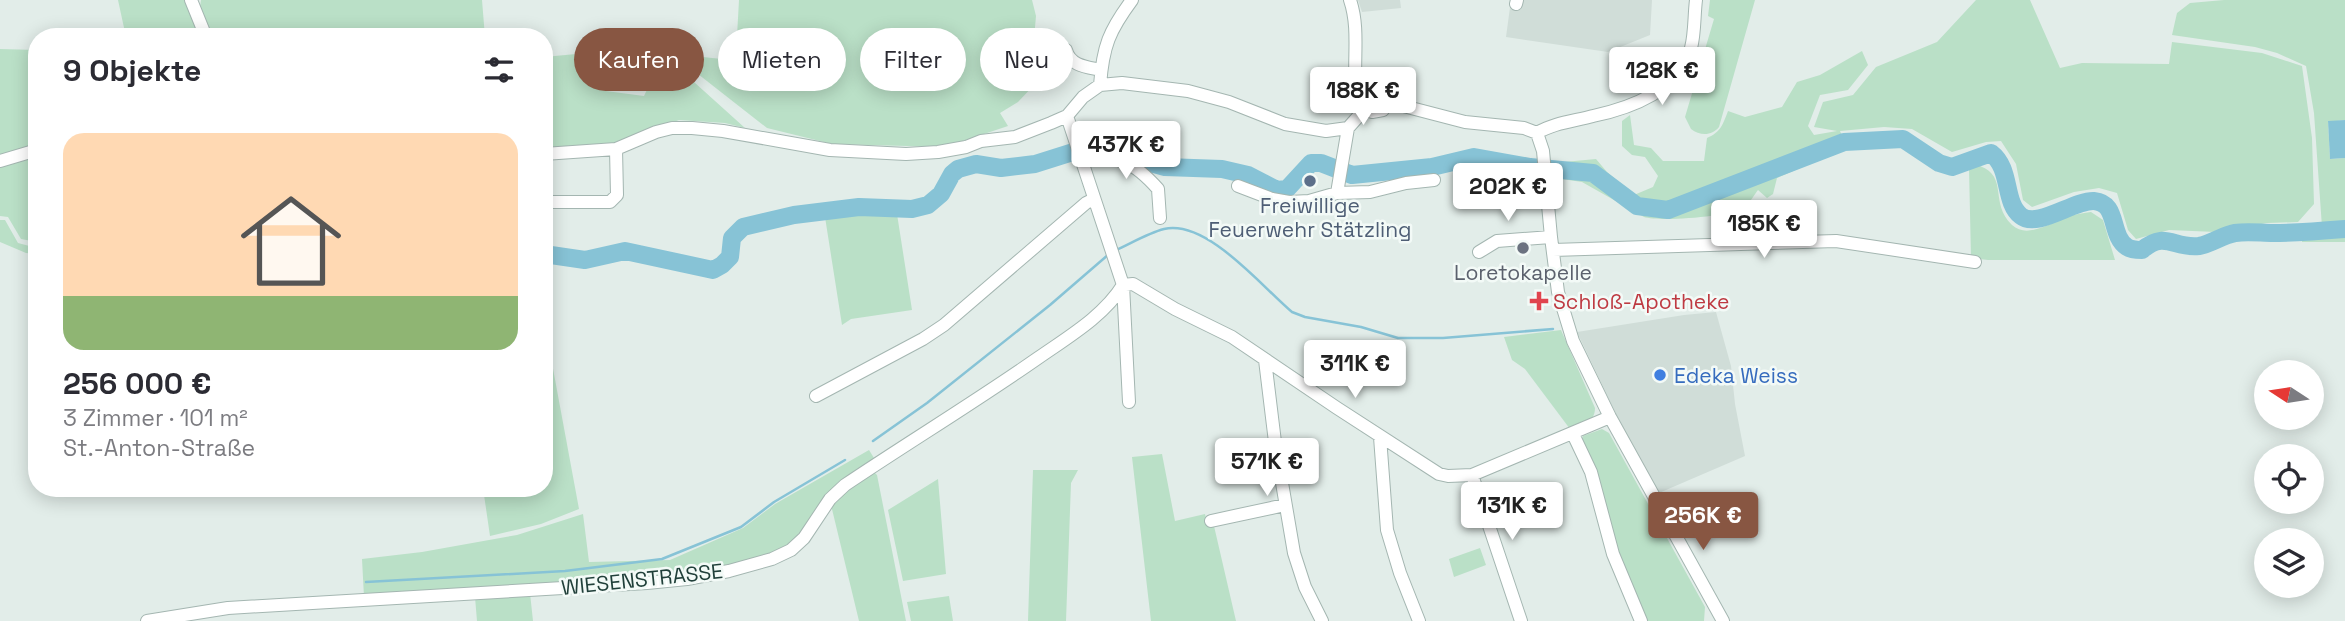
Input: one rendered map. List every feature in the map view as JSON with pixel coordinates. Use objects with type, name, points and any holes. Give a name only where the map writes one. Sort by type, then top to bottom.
[{"type":"street","points":[[191,0],[202,28]]},
{"type":"street","points":[[1100,85],[1107,40],[1112,26],[1132,0]]},
{"type":"street","points":[[1350,0],[1356,18],[1358,99],[1364,110]]},
{"type":"street","points":[[1537,133],[1545,128],[1637,103],[1661,89],[1679,71],[1691,48],[1696,0]]},
{"type":"street","points":[[1073,62],[1101,70]]},
{"type":"street","points":[[553,153],[616,149],[672,128],[723,131],[831,150],[939,152],[967,147],[981,141],[1015,137],[1067,116],[1083,97],[1100,85],[1122,83],[1188,91],[1229,102],[1285,124],[1326,131],[1348,128]]},
{"type":"street","points":[[1357,90],[1375,93],[1388,102],[1465,122],[1524,128],[1537,133],[1545,169],[1550,237],[1558,292],[1573,341],[1610,417],[1724,621]]},
{"type":"street","points":[[1364,110],[1383,110],[1388,102]]},
{"type":"street","points":[[1337,193],[1348,128],[1364,110]]},
{"type":"street","points":[[1067,116],[1123,285],[1129,402]]},
{"type":"street","points":[[553,202],[610,202],[617,195],[616,149]]},
{"type":"street","points":[[0,161],[28,153]]},
{"type":"street","points":[[1079,153],[1108,157],[1137,168],[1158,189],[1160,218]]},
{"type":"street","points":[[1238,186],[1272,199],[1289,202],[1309,201],[1337,193],[1370,192],[1406,183],[1434,180]]},
{"type":"street","points":[[816,396],[923,340],[1094,199]]},
{"type":"street","points":[[1479,253],[1497,241],[1550,237]]},
{"type":"street","points":[[1552,250],[1830,241],[1975,262]]},
{"type":"street","points":[[1123,285],[1133,285],[1232,337],[1439,474],[1472,475],[1610,417]]},
{"type":"street","name":"WIESENSTRASSE","points":[[147,621],[228,608],[489,594],[687,579],[772,559],[791,550],[804,538],[830,499],[845,485],[986,395],[1059,343],[1114,300],[1123,285]]},
{"type":"street","points":[[1265,360],[1285,505],[1297,566],[1322,621]]},
{"type":"street","points":[[1573,434],[1591,472],[1613,554],[1641,621]]},
{"type":"street","points":[[1380,437],[1387,530],[1399,573],[1419,621]]},
{"type":"street","points":[[1472,475],[1521,621]]},
{"type":"street","points":[[1212,521],[1285,505]]},
{"type":"shaded area","points":[[1358,0],[1400,0],[1401,8],[1362,12]]},
{"type":"shaded area","points":[[1511,0],[1652,0],[1650,35],[1608,52],[1506,37]]},
{"type":"shaded area","points":[[1716,312],[1731,366],[1745,456],[1659,493],[1615,412],[1577,332]]},
{"type":"green space","points":[[118,0],[185,0],[196,28],[124,28]]},
{"type":"green space","points":[[201,0],[482,0],[484,28],[209,28],[200,7]]},
{"type":"green space","points":[[739,0],[1032,0],[1036,16],[1035,28],[980,28],[980,91],[1028,91],[1018,102],[1000,113],[1008,126],[945,147],[832,144],[767,128],[720,91],[846,91],[846,28],[737,28]]},
{"type":"green space","points":[[1710,0],[1755,0],[1719,127],[1706,134],[1691,129],[1685,117],[1714,19],[1708,16]]},
{"type":"green space","points":[[1976,0],[2030,0],[2060,68],[2082,63],[2169,64],[2172,42],[2262,53],[2302,66],[2312,138],[2314,204],[2298,222],[2267,223],[2216,232],[2169,230],[2136,239],[2128,230],[2117,193],[2099,188],[2074,192],[2032,207],[2023,200],[2016,164],[2001,141],[1986,142],[1952,152],[1912,129],[1884,127],[1840,131],[1847,148],[1777,178],[1773,194],[1767,198],[1758,190],[1744,207],[1737,211],[1711,216],[1665,219],[1644,217],[1582,182],[1555,178],[1553,163],[1596,159],[1634,195],[1653,187],[1658,176],[1645,157],[1632,155],[1622,146],[1622,121],[1630,115],[1634,145],[1651,148],[1663,161],[1704,161],[1707,138],[1723,124],[1728,111],[1745,117],[1782,107],[1797,82],[1820,75],[1862,51],[1868,65],[1848,90],[1820,95],[1808,126],[1814,135],[1837,131],[1814,127],[1823,102],[1853,95],[1876,67],[1937,42]]},
{"type":"green space","points":[[2224,0],[2345,0],[2345,120],[2328,122],[2330,159],[2345,158],[2345,225],[2322,227],[2314,113],[2306,66],[2255,47],[2172,35],[2177,13],[2190,3]]},
{"type":"green space","points":[[0,49],[28,50],[28,148],[0,156]]},
{"type":"green space","points":[[574,54],[574,91],[606,91],[644,96],[646,91],[704,91],[745,128],[725,123],[679,120],[613,145],[553,147],[553,56]]},
{"type":"green space","points":[[704,57],[718,59],[718,90],[704,79]]},
{"type":"green space","points":[[28,158],[28,240],[21,239],[8,217],[0,216],[0,166]]},
{"type":"green space","points":[[1980,166],[1994,177],[2001,208],[2012,225],[2025,231],[2033,230],[2069,216],[2091,212],[2103,220],[2115,260],[1971,258],[1969,168]]},
{"type":"green space","points":[[897,214],[912,310],[851,319],[842,325],[825,217]]},
{"type":"green space","points":[[0,220],[5,220],[18,243],[28,246],[28,253],[26,253],[0,242]]},
{"type":"green space","points":[[2302,234],[2345,234],[2345,242],[2302,242]]},
{"type":"green space","points":[[1561,330],[1595,408],[1590,420],[1570,429],[1525,369],[1512,360],[1504,337]]},
{"type":"green space","points":[[553,369],[579,509],[541,524],[490,536],[484,497],[553,497]]},
{"type":"green space","points":[[1602,429],[1609,433],[1705,607],[1704,621],[1647,621],[1613,542],[1581,443],[1583,436]]},
{"type":"green space","points":[[869,450],[873,461],[793,544],[759,559],[688,575],[364,597],[362,559],[422,552],[517,535],[583,514],[589,562],[670,560],[743,528],[775,504]]},
{"type":"green space","points":[[1162,454],[1175,521],[1205,514],[1208,527],[1214,526],[1236,621],[1151,621],[1132,457]]},
{"type":"green space","points":[[1033,470],[1078,470],[1071,483],[1066,621],[1028,621]]},
{"type":"green space","points":[[874,472],[877,475],[906,621],[859,621],[831,505],[838,496]]},
{"type":"green space","points":[[938,479],[946,574],[903,581],[888,510]]},
{"type":"green space","points":[[1480,548],[1486,565],[1454,577],[1449,559]]},
{"type":"green space","points":[[530,593],[533,621],[477,621],[475,597]]},
{"type":"green space","points":[[949,596],[953,621],[911,621],[907,602]]},
{"type":"water","points":[[2345,120],[2345,158],[2330,159],[2328,121]]},
{"type":"waterway","points":[[553,255],[585,260],[625,251],[713,270],[730,257],[732,238],[743,227],[794,215],[859,207],[912,209],[928,205],[941,194],[952,174],[958,169],[976,164],[1001,168],[1035,164],[1073,152],[1097,148],[1165,167],[1222,169],[1248,175],[1277,190],[1287,189],[1311,163],[1321,163],[1352,175],[1432,167],[1474,157],[1530,167],[1593,173],[1637,206],[1668,210],[1844,142],[1903,139],[1939,163],[1952,167],[1991,153],[2002,168],[2015,210],[2028,219],[2046,217],[2086,202],[2102,203],[2111,213],[2121,242],[2132,249],[2142,250],[2157,241],[2199,246],[2240,232],[2291,233],[2345,229]]},
{"type":"waterway","points":[[1114,251],[1164,229],[1181,229],[1198,234],[1233,257],[1292,312],[1398,338],[1443,338],[1553,329]]},
{"type":"waterway","points":[[873,441],[927,403],[1109,254]]},
{"type":"waterway","points":[[366,582],[565,571],[662,559],[741,527],[774,502],[845,460]]},
{"type":"place","name":"Freiwillige Feuerwehr Stätzling","points":[[1310,181]]},
{"type":"place","name":"Loretokapelle","points":[[1523,248]]},
{"type":"place","name":"Schloß-Apotheke","points":[[1539,301]]},
{"type":"place","name":"Edeka Weiss","points":[[1660,375]]}]
